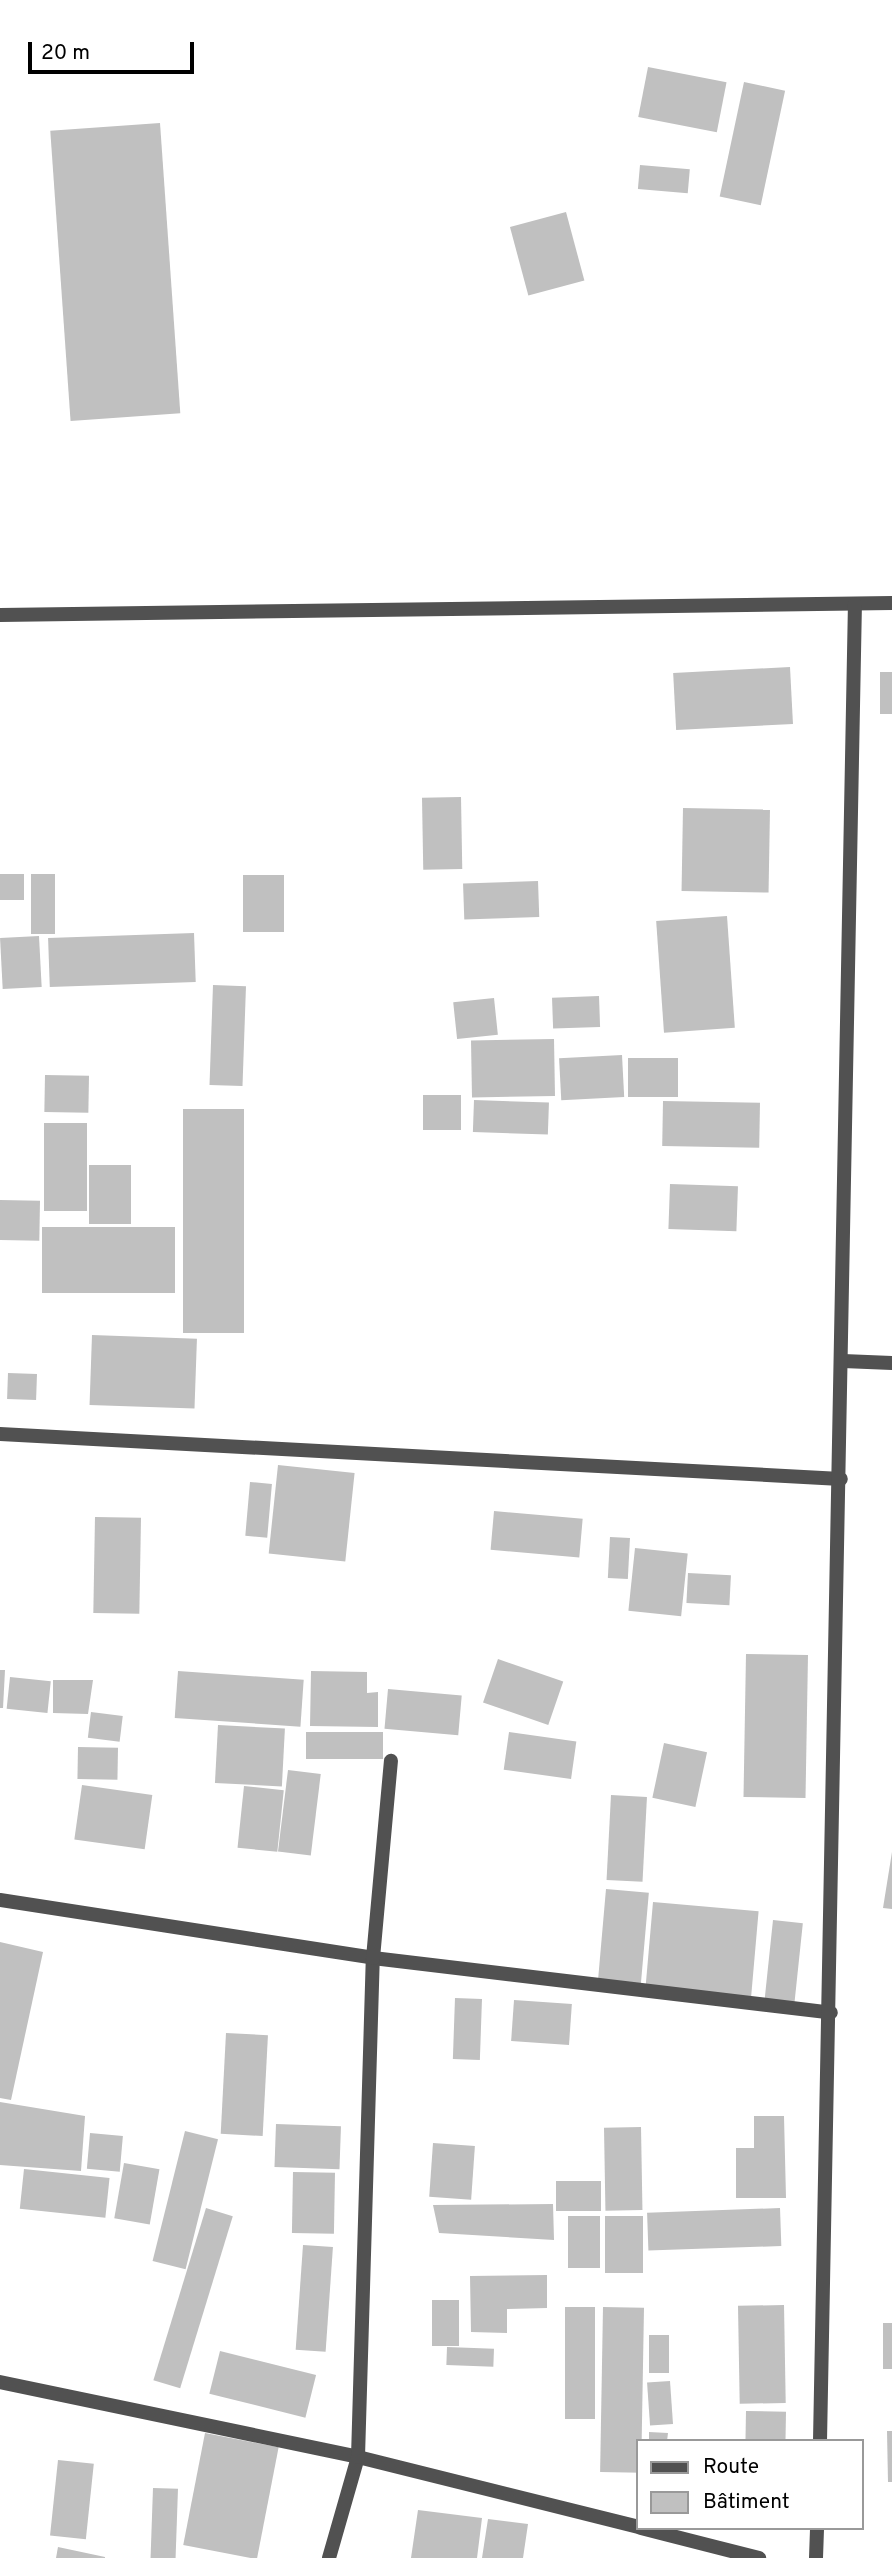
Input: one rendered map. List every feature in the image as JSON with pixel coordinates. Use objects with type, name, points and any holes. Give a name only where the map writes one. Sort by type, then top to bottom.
[{"type":"street","points":[[0,615],[892,603]]},
{"type":"street","points":[[820,2439],[831,2013],[855,604]]},
{"type":"street","points":[[843,1361],[892,1363]]},
{"type":"street","points":[[0,1434],[841,1479]]},
{"type":"street","points":[[330,2558],[358,2457],[373,1958],[391,1761]]},
{"type":"street","points":[[0,1900],[373,1958],[831,2013]]},
{"type":"street","points":[[0,2382],[358,2457],[636,2527]]},
{"type":"street","points":[[648,2530],[759,2558]]},
{"type":"street","points":[[816,2558],[817,2530]]},
{"type":"building","points":[[648,67],[727,82],[717,132],[638,117]]},
{"type":"building","points":[[744,82],[785,91],[761,205],[720,196]]},
{"type":"building","points":[[160,123],[180,413],[71,421],[50,131]]},
{"type":"building","points":[[640,165],[690,169],[688,193],[638,189]]},
{"type":"building","points":[[566,212],[584,281],[528,296],[510,227]]},
{"type":"building","points":[[790,667],[793,724],[676,730],[673,673]]},
{"type":"building","points":[[880,672],[892,672],[892,714],[880,714]]},
{"type":"building","points":[[461,797],[462,869],[423,870],[422,798]]},
{"type":"building","points":[[683,808],[770,810],[769,893],[682,891]]},
{"type":"building","points":[[0,874],[24,874],[24,900],[0,900]]},
{"type":"building","points":[[31,874],[55,874],[55,934],[31,934]]},
{"type":"building","points":[[243,875],[284,875],[284,932],[243,932]]},
{"type":"building","points":[[538,881],[539,917],[464,920],[463,884]]},
{"type":"building","points":[[727,916],[735,1028],[664,1033],[656,921]]},
{"type":"building","points":[[194,933],[196,982],[50,987],[48,938]]},
{"type":"building","points":[[39,936],[42,987],[3,989],[0,938]]},
{"type":"building","points":[[213,985],[246,986],[242,1086],[210,1085]]},
{"type":"building","points":[[599,996],[600,1027],[553,1029],[552,998]]},
{"type":"building","points":[[494,998],[498,1035],[457,1039],[453,1002]]},
{"type":"building","points":[[554,1039],[555,1096],[472,1097],[471,1040]]},
{"type":"building","points":[[622,1055],[624,1097],[561,1100],[559,1058]]},
{"type":"building","points":[[628,1058],[678,1058],[678,1097],[628,1097]]},
{"type":"building","points":[[45,1075],[89,1076],[88,1113],[44,1112]]},
{"type":"building","points":[[423,1095],[461,1095],[461,1130],[423,1130]]},
{"type":"building","points":[[474,1100],[549,1103],[548,1135],[473,1132]]},
{"type":"building","points":[[663,1101],[760,1103],[759,1148],[662,1146]]},
{"type":"building","points":[[183,1109],[244,1109],[244,1333],[183,1333]]},
{"type":"building","points":[[44,1123],[87,1123],[87,1211],[44,1211]]},
{"type":"building","points":[[89,1165],[131,1165],[131,1224],[89,1224]]},
{"type":"building","points":[[670,1184],[738,1186],[736,1231],[668,1229]]},
{"type":"building","points":[[0,1200],[40,1201],[39,1241],[0,1240]]},
{"type":"building","points":[[42,1227],[175,1227],[175,1293],[42,1293]]},
{"type":"building","points":[[92,1335],[197,1339],[194,1409],[90,1405]]},
{"type":"building","points":[[8,1373],[37,1374],[36,1400],[7,1399]]},
{"type":"building","points":[[278,1465],[355,1473],[345,1562],[269,1554]]},
{"type":"building","points":[[250,1482],[272,1484],[267,1538],[245,1536]]},
{"type":"building","points":[[494,1511],[583,1519],[579,1558],[491,1550]]},
{"type":"building","points":[[95,1517],[141,1518],[139,1614],[93,1613]]},
{"type":"building","points":[[610,1537],[630,1538],[628,1579],[608,1578]]},
{"type":"building","points":[[635,1548],[688,1554],[681,1616],[628,1611]]},
{"type":"building","points":[[688,1573],[731,1575],[729,1605],[686,1603]]},
{"type":"building","points":[[746,1654],[808,1655],[805,1798],[744,1797]]},
{"type":"building","points":[[498,1659],[563,1681],[548,1725],[483,1702]]},
{"type":"building","points":[[0,1670],[5,1670],[3,1708],[0,1708]]},
{"type":"building","points":[[178,1671],[304,1680],[300,1727],[175,1718]]},
{"type":"building","points":[[311,1671],[367,1672],[367,1693],[378,1692],[378,1727],[310,1726]]},
{"type":"building","points":[[10,1677],[51,1681],[47,1713],[7,1709]]},
{"type":"building","points":[[53,1680],[93,1680],[88,1714],[53,1713]]},
{"type":"building","points":[[388,1689],[462,1695],[458,1735],[385,1729]]},
{"type":"building","points":[[91,1712],[123,1716],[120,1742],[88,1738]]},
{"type":"building","points":[[218,1725],[285,1729],[282,1786],[215,1783]]},
{"type":"building","points":[[306,1732],[383,1732],[383,1759],[306,1759]]},
{"type":"building","points":[[509,1732],[576,1741],[571,1779],[504,1770]]},
{"type":"building","points":[[664,1743],[707,1752],[695,1807],[652,1798]]},
{"type":"building","points":[[78,1747],[118,1748],[117,1780],[77,1779]]},
{"type":"building","points":[[288,1770],[321,1774],[311,1855],[278,1851]]},
{"type":"building","points":[[82,1785],[152,1795],[145,1849],[74,1839]]},
{"type":"building","points":[[244,1786],[284,1790],[277,1852],[238,1848]]},
{"type":"building","points":[[611,1795],[647,1797],[643,1882],[607,1880]]},
{"type":"building","points":[[892,1852],[892,1909],[883,1908]]},
{"type":"building","points":[[606,1889],[649,1893],[641,1986],[598,1983]]},
{"type":"building","points":[[653,1902],[759,1911],[751,1997],[646,1988]]},
{"type":"building","points":[[773,1920],[803,1923],[794,2006],[764,2003]]},
{"type":"building","points":[[0,1942],[43,1952],[11,2100],[0,2098]]},
{"type":"building","points":[[455,1998],[482,1999],[480,2060],[453,2059]]},
{"type":"building","points":[[514,2000],[572,2004],[569,2045],[511,2041]]},
{"type":"building","points":[[226,2033],[268,2035],[263,2136],[221,2134]]},
{"type":"building","points":[[0,2102],[85,2116],[81,2171],[0,2165]]},
{"type":"building","points":[[754,2116],[784,2116],[786,2198],[736,2198],[736,2148],[754,2148]]},
{"type":"building","points":[[276,2124],[341,2126],[339,2169],[274,2167]]},
{"type":"building","points":[[641,2127],[642,2210],[605,2211],[604,2128]]},
{"type":"building","points":[[185,2131],[218,2139],[186,2269],[153,2261]]},
{"type":"building","points":[[90,2133],[123,2136],[120,2172],[87,2169]]},
{"type":"building","points":[[433,2143],[475,2146],[471,2200],[429,2197]]},
{"type":"building","points":[[124,2163],[159,2169],[150,2224],[114,2218]]},
{"type":"building","points":[[24,2169],[110,2178],[105,2218],[20,2209]]},
{"type":"building","points":[[293,2172],[335,2173],[334,2234],[292,2233]]},
{"type":"building","points":[[556,2181],[601,2181],[601,2211],[556,2211]]},
{"type":"building","points":[[553,2204],[554,2240],[439,2233],[433,2205]]},
{"type":"building","points":[[206,2208],[233,2216],[180,2388],[153,2380]]},
{"type":"building","points":[[780,2208],[781,2246],[648,2251],[647,2213]]},
{"type":"building","points":[[568,2216],[600,2216],[600,2268],[568,2268]]},
{"type":"building","points":[[605,2216],[643,2216],[643,2273],[605,2273]]},
{"type":"building","points":[[303,2245],[333,2247],[326,2352],[296,2350]]},
{"type":"building","points":[[547,2275],[547,2308],[507,2309],[507,2333],[471,2332],[470,2276]]},
{"type":"building","points":[[432,2300],[459,2300],[459,2346],[432,2346]]},
{"type":"building","points":[[784,2305],[786,2403],[740,2404],[738,2306]]},
{"type":"building","points":[[565,2307],[595,2307],[595,2419],[565,2419]]},
{"type":"building","points":[[603,2307],[644,2308],[642,2439],[636,2439],[636,2473],[600,2472]]},
{"type":"building","points":[[883,2323],[892,2323],[892,2369],[883,2369]]},
{"type":"building","points":[[649,2335],[669,2335],[669,2373],[649,2373]]},
{"type":"building","points":[[447,2347],[494,2349],[493,2367],[446,2365]]},
{"type":"building","points":[[220,2351],[316,2375],[305,2418],[209,2394]]},
{"type":"building","points":[[670,2381],[673,2424],[650,2425],[647,2383]]},
{"type":"building","points":[[746,2411],[786,2412],[786,2439],[746,2439]]},
{"type":"building","points":[[887,2431],[892,2431],[892,2482],[888,2482]]},
{"type":"building","points":[[649,2432],[668,2433],[667,2439],[649,2439]]},
{"type":"building","points":[[205,2433],[279,2447],[257,2558],[183,2545]]},
{"type":"building","points":[[58,2460],[94,2464],[86,2539],[50,2536]]},
{"type":"building","points":[[153,2488],[178,2489],[176,2558],[151,2558]]},
{"type":"building","points":[[418,2510],[482,2518],[477,2558],[411,2558]]},
{"type":"building","points":[[488,2519],[528,2524],[523,2558],[482,2558]]},
{"type":"building","points":[[58,2547],[105,2557],[105,2558],[56,2558]]}]
